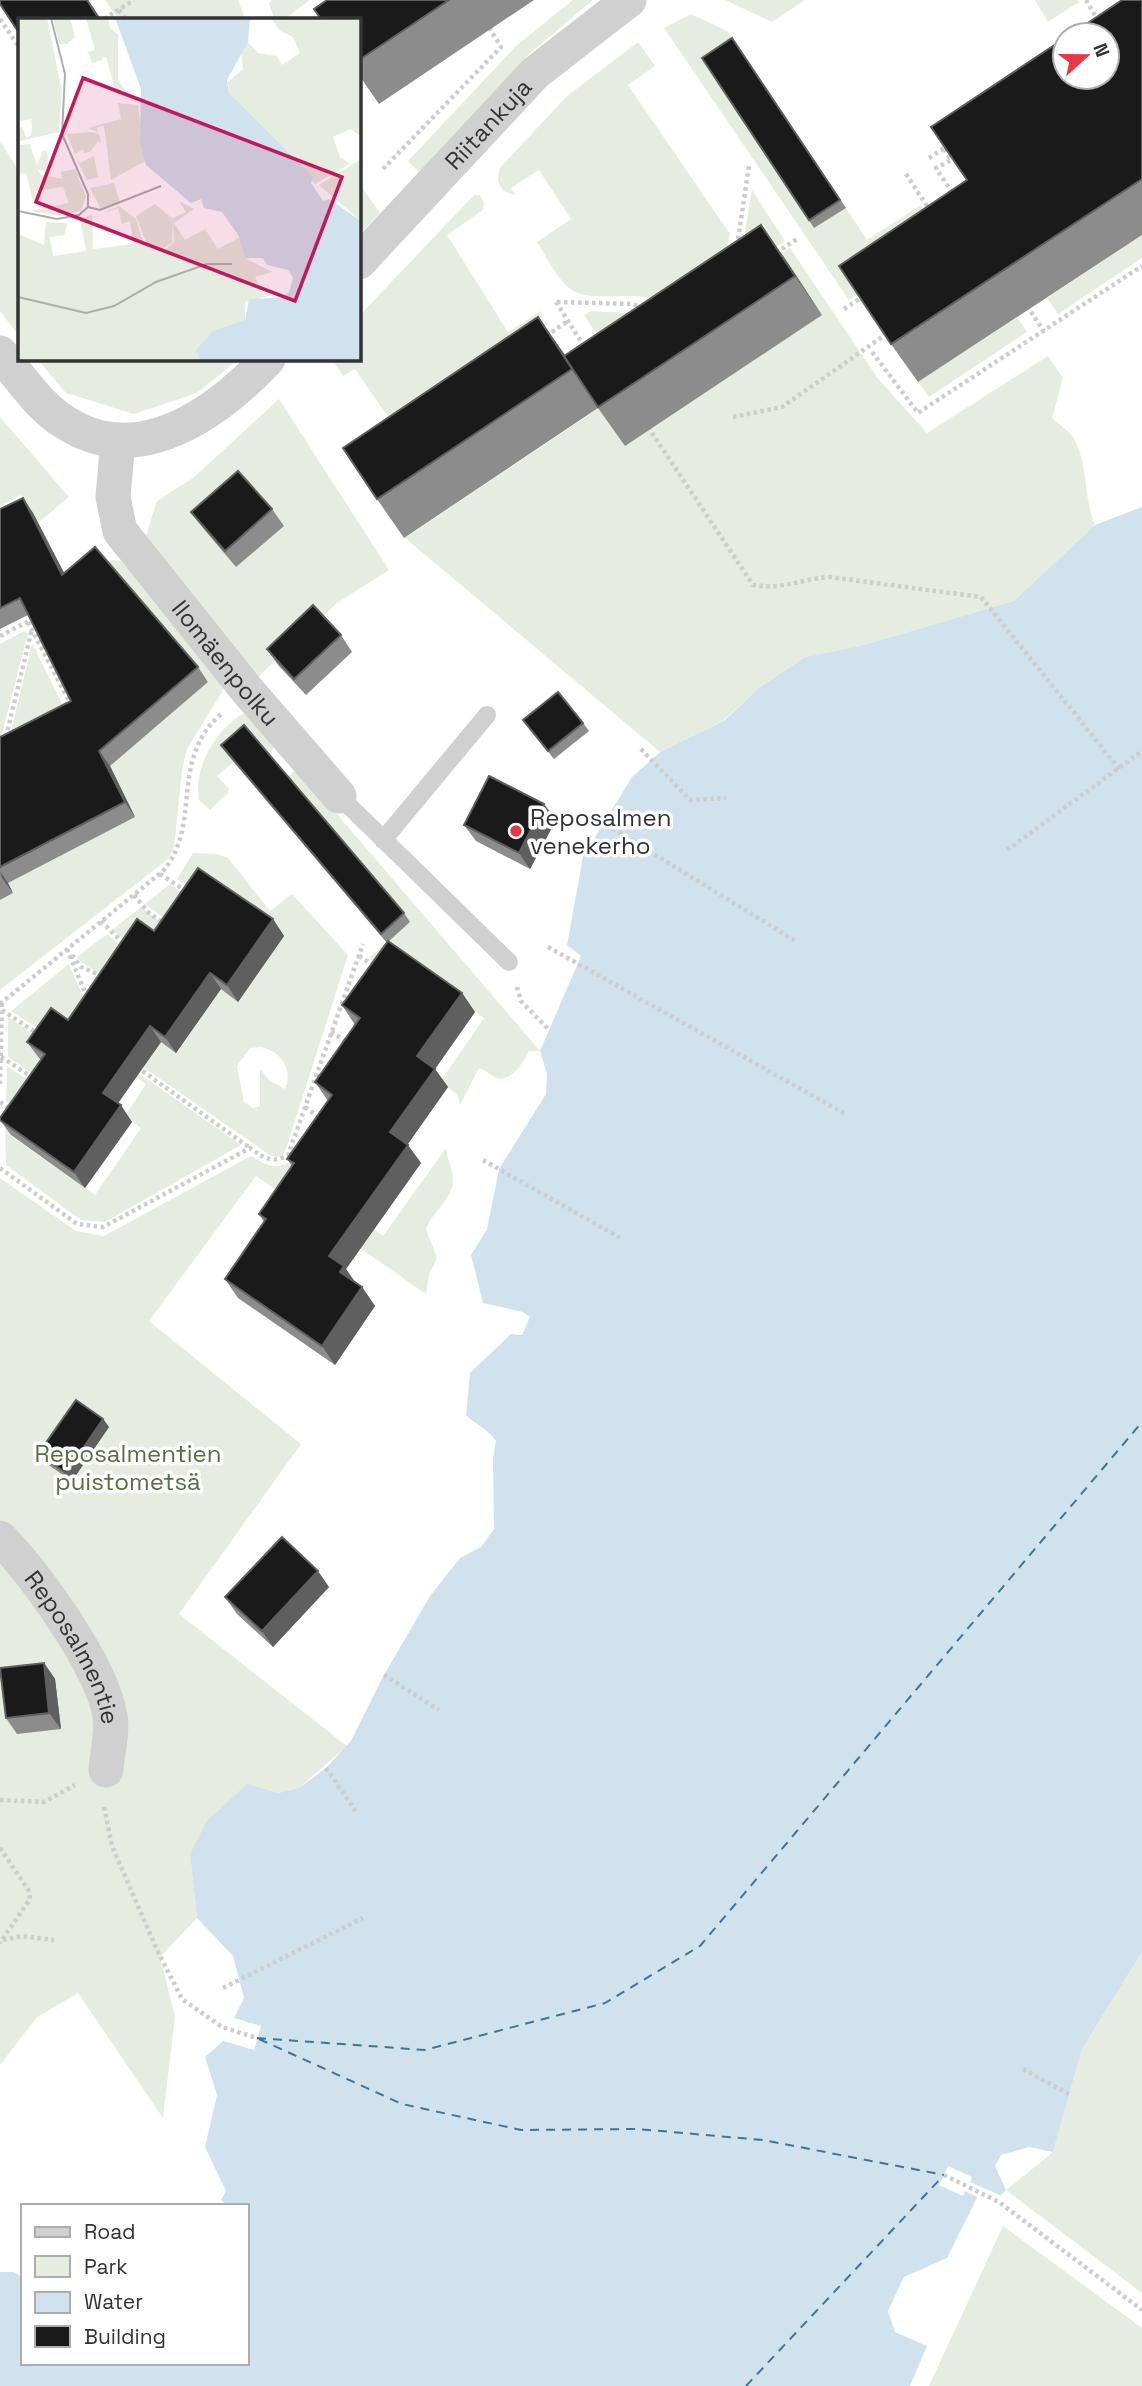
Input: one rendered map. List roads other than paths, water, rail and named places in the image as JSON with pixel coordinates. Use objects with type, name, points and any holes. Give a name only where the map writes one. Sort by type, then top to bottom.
[{"type":"street","name":"Riitankuja","points":[[360,261],[535,73],[629,0]]},
{"type":"street","points":[[0,353],[31,391],[65,423],[89,433],[118,440],[150,439],[185,426],[222,402],[267,360]]},
{"type":"street","name":"Ilomäenpolku","points":[[118,440],[113,497],[120,531],[247,690],[339,796]]},
{"type":"street","name":"Reposalmentie","points":[[0,1538],[27,1567],[100,1679],[110,1718],[106,1770]]},
{"type":"lane","points":[[383,840],[486,715]]},
{"type":"lane","name":"Ilomäenpolku","points":[[339,796],[509,962]]},
{"type":"water","points":[[1142,507],[1142,1952],[1082,2049],[1053,2152],[1029,2147],[1001,2155],[995,2166],[1006,2190],[1000,2196],[981,2190],[947,2258],[904,2277],[888,2311],[895,2332],[927,2346],[910,2386],[0,2386],[0,2272],[13,2272],[21,2276],[21,2365],[248,2365],[248,2204],[226,2204],[221,2200],[226,2191],[205,2147],[217,2095],[205,2057],[222,2042],[244,1998],[233,1956],[197,1918],[190,1854],[207,1821],[247,1784],[278,1793],[299,1788],[326,1768],[351,1741],[384,1675],[430,1596],[460,1558],[481,1547],[494,1529],[493,1458],[496,1441],[466,1415],[470,1373],[511,1334],[522,1335],[530,1317],[523,1312],[483,1303],[471,1255],[487,1229],[499,1169],[546,1094],[547,1074],[540,1051],[581,956],[567,945],[583,857],[632,777],[660,752],[725,720],[760,687],[805,657],[860,646],[1014,601],[1095,525]]},
{"type":"place","name":"Reposalmen venekerho","points":[[516,831]]},
{"type":"park label","name":"Reposalmentien puistometsä","points":[[128,1467]]}]
